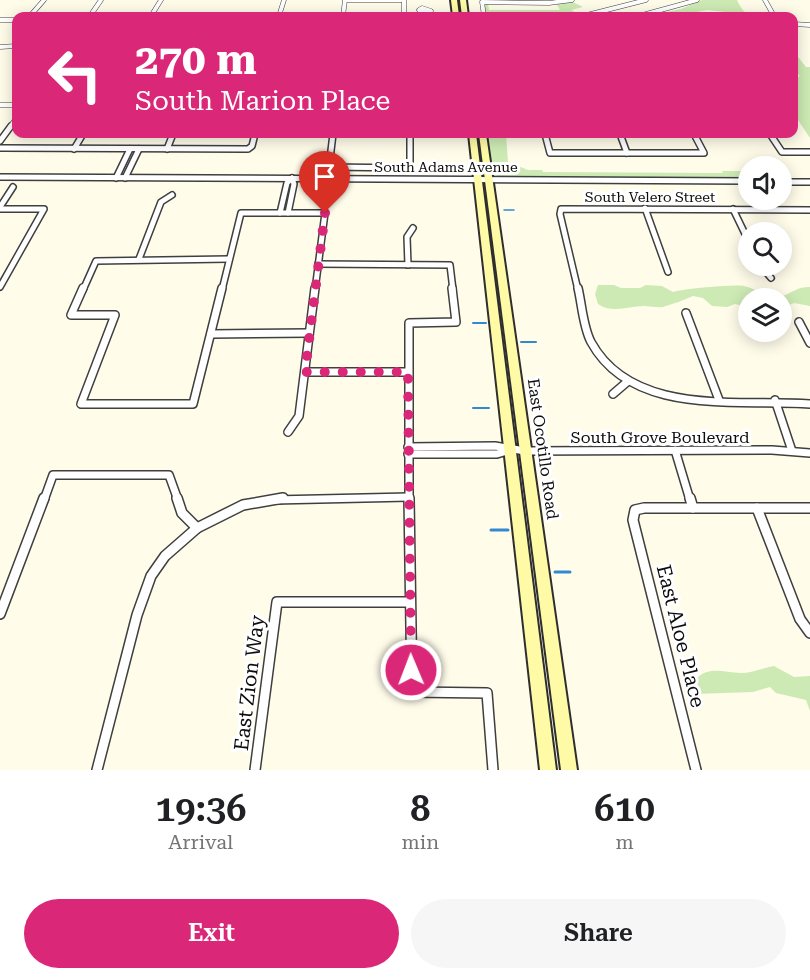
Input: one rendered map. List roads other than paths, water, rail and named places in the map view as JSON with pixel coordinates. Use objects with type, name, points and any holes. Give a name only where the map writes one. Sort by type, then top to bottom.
[{"type":"main road","name":"East Ocotillo Road","points":[[473,138],[483,180],[518,450],[548,770]]},
{"type":"main road","name":"East Ocotillo Road","points":[[482,138],[483,180],[518,450],[570,770]]},
{"type":"street","points":[[34,12],[44,0]]},
{"type":"street","points":[[345,0],[404,0],[404,10],[419,10]]},
{"type":"street","points":[[483,12],[482,2],[549,3],[572,0]]},
{"type":"street","points":[[600,12],[646,0]]},
{"type":"street","points":[[657,12],[697,0]]},
{"type":"street","points":[[0,141],[12,124]]},
{"type":"street","points":[[74,149],[81,138]]},
{"type":"street","points":[[166,149],[171,138]]},
{"type":"street","points":[[0,148],[248,149],[252,146],[254,138]]},
{"type":"street","points":[[333,138],[329,167],[410,168],[410,138]]},
{"type":"street","points":[[546,138],[550,153],[704,153],[696,138]]},
{"type":"street","points":[[621,138],[627,153]]},
{"type":"street","points":[[773,138],[782,152],[810,152]]},
{"type":"street","points":[[116,178],[130,149]]},
{"type":"street","points":[[125,178],[139,149]]},
{"type":"street","name":"South Adams Avenue","points":[[0,177],[738,181]]},
{"type":"street","points":[[280,213],[287,183],[292,178],[294,184],[288,213]]},
{"type":"street","points":[[792,182],[810,182]]},
{"type":"street","points":[[0,208],[13,187]]},
{"type":"street","points":[[139,259],[161,202],[172,195]]},
{"type":"street","points":[[0,208],[44,209],[0,287]]},
{"type":"street","points":[[645,208],[668,272]]},
{"type":"street","name":"South Velero Street","points":[[627,382],[604,363],[590,340],[561,209],[810,210]]},
{"type":"street","points":[[733,209],[739,222]]},
{"type":"street","points":[[230,260],[96,261],[71,315],[115,315],[81,404],[193,404],[230,260],[242,213],[325,213],[299,416],[288,432]]},
{"type":"street","points":[[408,265],[407,237],[412,228]]},
{"type":"street","points":[[318,264],[450,265],[456,322],[409,322],[408,450],[412,692],[487,693],[493,770]]},
{"type":"street","points":[[686,313],[719,400]]},
{"type":"street","points":[[799,322],[810,344]]},
{"type":"street","points":[[211,334],[309,333]]},
{"type":"street","points":[[305,372],[408,372]]},
{"type":"street","points":[[613,394],[627,382],[644,390],[677,399],[775,400],[810,404]]},
{"type":"street","points":[[775,400],[792,451]]},
{"type":"street","name":"South Grove Boulevard","points":[[408,450],[497,453],[518,450],[792,451],[810,453]]},
{"type":"street","points":[[675,450],[693,508],[810,508]]},
{"type":"street","points":[[0,614],[53,475],[169,475],[182,513],[197,528]]},
{"type":"street","points":[[97,770],[137,615],[151,576],[165,556],[197,528],[243,505],[285,498],[409,497]]},
{"type":"street","name":"East Aloe Place","points":[[693,508],[644,508],[635,510],[633,520],[696,770]]},
{"type":"street","points":[[757,508],[800,619],[810,633]]},
{"type":"street","name":"East Zion Way","points":[[255,770],[277,602],[410,602]]},
{"type":"waterway","points":[[504,210],[514,210]]},
{"type":"waterway","points":[[473,323],[486,323]]},
{"type":"waterway","points":[[521,342],[536,342]]},
{"type":"waterway","points":[[473,408],[489,408]]},
{"type":"waterway","points":[[491,530],[508,530]]},
{"type":"waterway","points":[[555,572],[570,572]]}]
